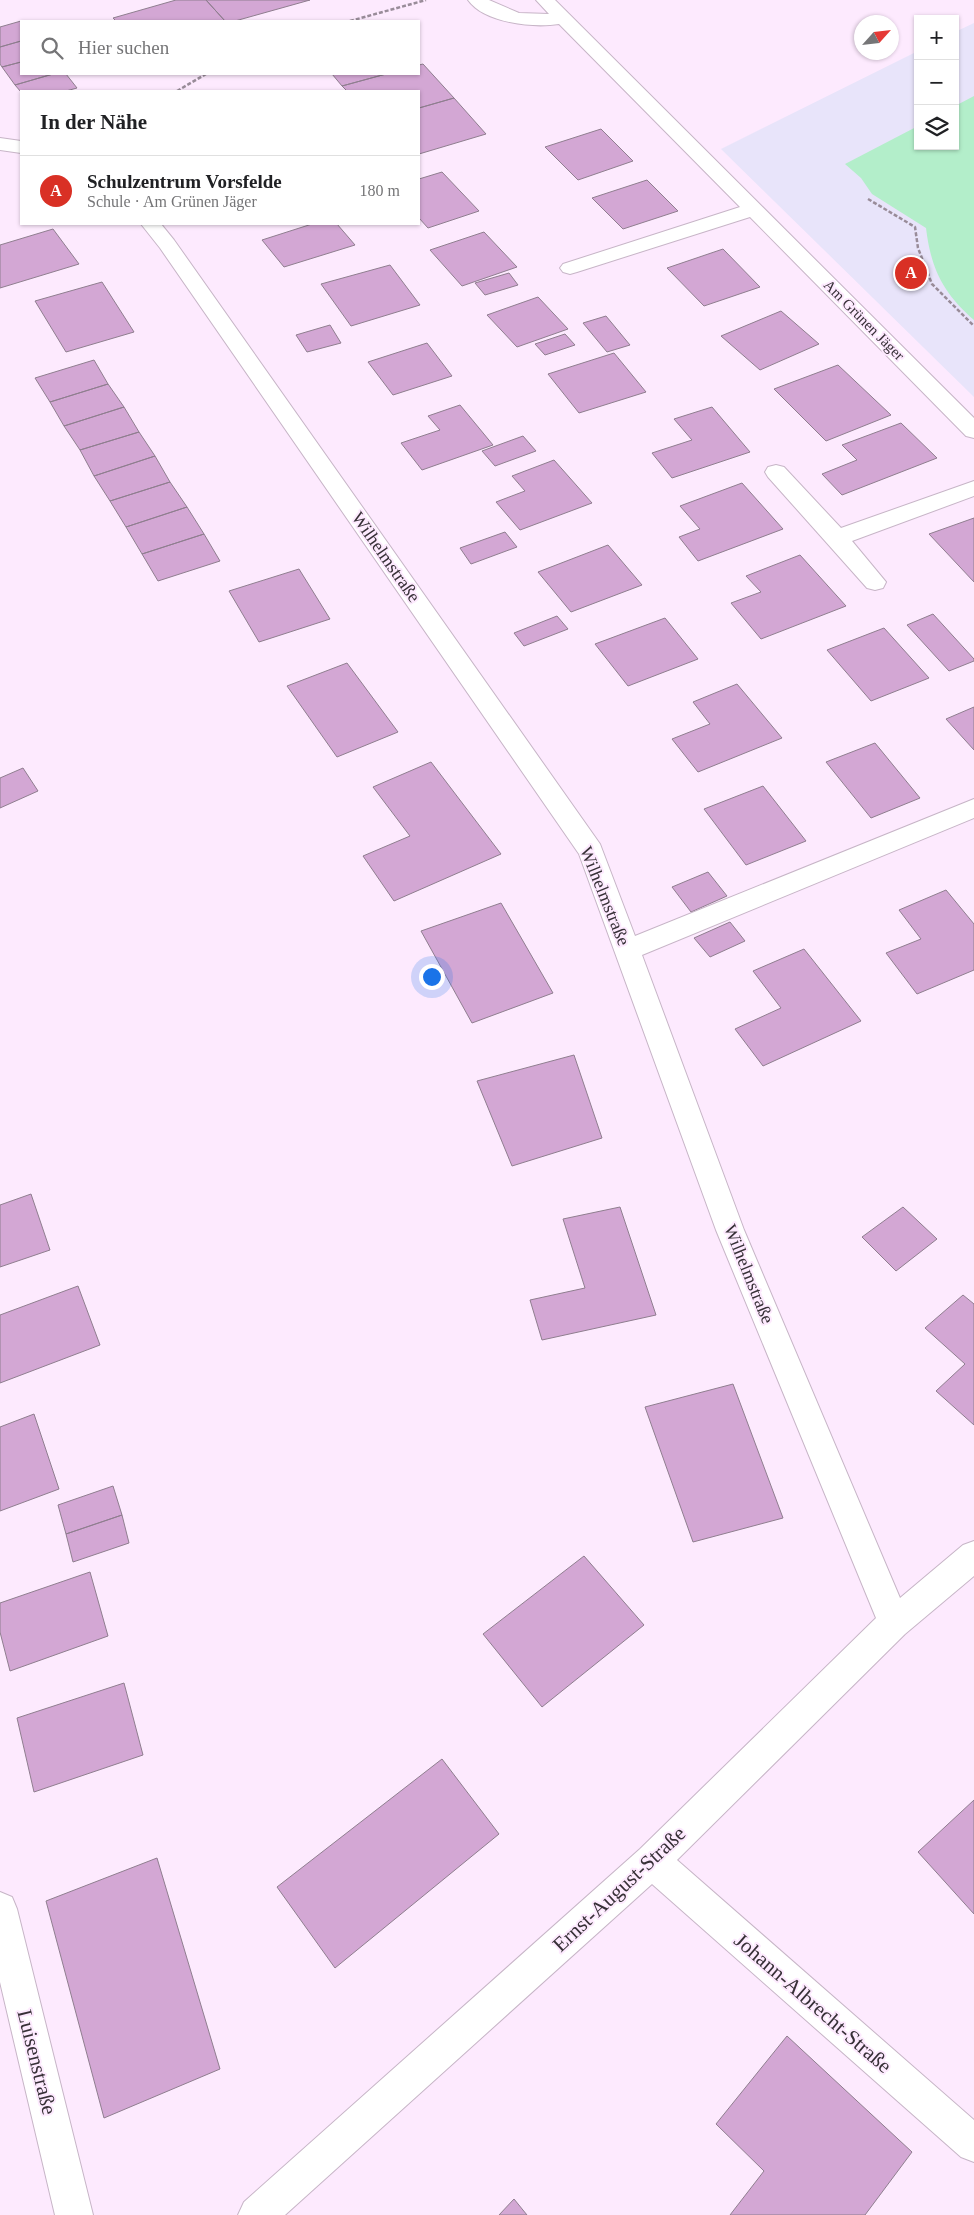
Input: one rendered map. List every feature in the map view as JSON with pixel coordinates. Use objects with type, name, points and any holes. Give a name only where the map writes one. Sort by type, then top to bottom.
[{"type":"street","points":[[477,0],[494,12],[516,18],[542,22],[563,18]]},
{"type":"street","name":"Am Grünen Jäger","points":[[545,0],[974,431]]},
{"type":"street","points":[[0,144],[20,147]]},
{"type":"street","points":[[570,268],[754,209]]},
{"type":"street","name":"Wilhelmstraße","points":[[152,225],[168,244],[591,852],[730,1230],[894,1623]]},
{"type":"street","points":[[776,472],[875,582]]},
{"type":"street","points":[[837,538],[974,488]]},
{"type":"street","points":[[627,950],[974,808]]},
{"type":"street","name":"Ernst-August-Straße","points":[[257,2215],[652,1861],[894,1623],[974,1556]]},
{"type":"street","name":"Johann-Albrecht-Straße","points":[[652,1861],[974,2144]]},
{"type":"street","name":"Luisenstraße","points":[[0,1909],[74,2215]]},
{"type":"path","points":[[354,20],[426,0]]},
{"type":"path","points":[[179,90],[204,75]]},
{"type":"path","points":[[868,199],[915,228],[918,248],[932,284],[974,326]]},
{"type":"shaded area","points":[[974,23],[974,397],[721,149],[914,53],[914,150],[959,150],[959,30]]},
{"type":"green space","points":[[974,96],[974,320],[954,300],[940,279],[931,256],[926,228],[872,194],[861,178],[845,164],[914,128],[914,150],[959,150],[959,104]]},
{"type":"building","points":[[176,0],[206,0],[224,20],[115,20],[113,18]]},
{"type":"building","points":[[206,0],[310,0],[239,20],[224,20]]},
{"type":"building","points":[[20,21],[20,41],[0,47],[0,27]]},
{"type":"building","points":[[20,41],[20,62],[2,67],[0,64],[0,47]]},
{"type":"building","points":[[20,62],[20,75],[50,75],[15,85],[2,67]]},
{"type":"building","points":[[423,64],[454,98],[420,108],[420,90],[346,90],[342,86],[382,75],[420,75],[420,65]]},
{"type":"building","points":[[50,75],[67,75],[77,88],[70,90],[20,91],[15,85]]},
{"type":"building","points":[[333,75],[382,75],[342,86]]},
{"type":"building","points":[[454,98],[486,134],[420,154],[420,108]]},
{"type":"building","points":[[601,129],[633,161],[578,180],[545,147]]},
{"type":"building","points":[[442,172],[479,211],[428,228],[420,219],[420,179]]},
{"type":"building","points":[[647,180],[678,211],[623,229],[592,198]]},
{"type":"building","points":[[309,225],[338,225],[355,245],[284,267],[262,240]]},
{"type":"building","points":[[53,229],[79,264],[0,288],[0,245]]},
{"type":"building","points":[[484,232],[517,267],[462,286],[430,250]]},
{"type":"building","points":[[723,249],[760,287],[704,306],[667,268]]},
{"type":"building","points":[[390,265],[420,305],[351,326],[321,284]]},
{"type":"building","points":[[509,273],[518,285],[485,295],[475,283]]},
{"type":"building","points":[[102,282],[134,332],[66,352],[35,301]]},
{"type":"building","points":[[538,297],[568,329],[517,347],[487,315]]},
{"type":"building","points":[[781,311],[819,344],[760,370],[721,336]]},
{"type":"building","points":[[606,316],[630,345],[607,352],[583,323]]},
{"type":"building","points":[[330,325],[341,343],[307,352],[296,335]]},
{"type":"building","points":[[565,334],[575,345],[545,355],[535,344]]},
{"type":"building","points":[[427,343],[452,376],[393,395],[368,362]]},
{"type":"building","points":[[614,353],[646,392],[579,413],[548,374]]},
{"type":"building","points":[[94,360],[108,384],[50,402],[35,378]]},
{"type":"building","points":[[838,365],[891,415],[826,441],[774,389]]},
{"type":"building","points":[[108,384],[124,407],[64,426],[50,402]]},
{"type":"building","points":[[460,405],[493,445],[422,470],[401,443],[440,430],[428,416]]},
{"type":"building","points":[[124,407],[139,432],[80,450],[64,426]]},
{"type":"building","points":[[712,407],[750,452],[672,478],[652,453],[692,440],[674,419]]},
{"type":"building","points":[[901,423],[937,458],[842,495],[822,474],[857,460],[842,445]]},
{"type":"building","points":[[139,432],[155,456],[94,476],[80,450]]},
{"type":"building","points":[[523,436],[536,451],[495,466],[482,451]]},
{"type":"building","points":[[155,456],[170,482],[110,501],[94,476]]},
{"type":"building","points":[[554,460],[592,503],[520,530],[496,502],[525,491],[512,476]]},
{"type":"building","points":[[170,482],[187,507],[126,527],[110,501]]},
{"type":"building","points":[[742,483],[783,529],[698,561],[679,537],[700,529],[680,506]]},
{"type":"building","points":[[187,507],[204,534],[142,554],[126,527]]},
{"type":"building","points":[[974,518],[974,582],[929,534]]},
{"type":"building","points":[[505,532],[517,547],[471,564],[460,548]]},
{"type":"building","points":[[204,534],[220,561],[158,581],[142,554]]},
{"type":"building","points":[[608,545],[642,585],[571,612],[538,572]]},
{"type":"building","points":[[800,555],[846,606],[761,639],[731,603],[761,592],[746,576]]},
{"type":"building","points":[[299,569],[330,619],[259,642],[229,591]]},
{"type":"building","points":[[933,614],[974,661],[949,671],[907,625]]},
{"type":"building","points":[[557,616],[568,629],[524,646],[514,633]]},
{"type":"building","points":[[665,618],[698,659],[628,686],[595,644]]},
{"type":"building","points":[[884,628],[929,678],[871,701],[827,650]]},
{"type":"building","points":[[347,663],[398,732],[337,757],[287,686]]},
{"type":"building","points":[[737,684],[782,738],[698,772],[672,739],[710,724],[693,702]]},
{"type":"building","points":[[974,707],[974,750],[946,719]]},
{"type":"building","points":[[875,743],[920,798],[871,818],[826,762]]},
{"type":"building","points":[[431,762],[501,854],[394,901],[363,856],[410,836],[373,787]]},
{"type":"building","points":[[23,768],[38,791],[0,808],[0,778]]},
{"type":"building","points":[[763,786],[806,841],[746,865],[704,809]]},
{"type":"building","points":[[708,872],[727,896],[691,912],[672,887]]},
{"type":"building","points":[[946,890],[974,924],[974,970],[917,994],[886,953],[921,939],[899,910]]},
{"type":"building","points":[[501,903],[553,993],[472,1023],[421,931]]},
{"type":"building","points":[[730,922],[745,941],[710,957],[694,938]]},
{"type":"building","points":[[804,949],[861,1021],[763,1066],[735,1029],[781,1008],[753,971]]},
{"type":"building","points":[[574,1055],[602,1138],[512,1166],[477,1081]]},
{"type":"building","points":[[31,1194],[50,1250],[0,1267],[0,1205]]},
{"type":"building","points":[[620,1207],[656,1315],[542,1340],[530,1300],[585,1288],[563,1219]]},
{"type":"building","points":[[903,1207],[937,1239],[896,1271],[862,1237]]},
{"type":"building","points":[[78,1286],[100,1345],[0,1383],[0,1315]]},
{"type":"building","points":[[963,1295],[974,1304],[974,1425],[936,1391],[965,1364],[925,1328]]},
{"type":"building","points":[[733,1384],[783,1518],[693,1542],[645,1407]]},
{"type":"building","points":[[34,1414],[59,1489],[0,1511],[0,1427]]},
{"type":"building","points":[[113,1486],[122,1515],[66,1534],[58,1505]]},
{"type":"building","points":[[122,1515],[129,1543],[73,1562],[66,1534]]},
{"type":"building","points":[[584,1556],[644,1625],[542,1707],[483,1634]]},
{"type":"building","points":[[90,1572],[108,1636],[10,1671],[0,1632],[0,1603]]},
{"type":"building","points":[[124,1683],[143,1755],[34,1792],[17,1718]]},
{"type":"building","points":[[442,1759],[499,1834],[335,1968],[277,1887]]},
{"type":"building","points":[[974,1800],[974,1914],[918,1852]]},
{"type":"building","points":[[157,1858],[220,2069],[104,2118],[46,1901]]},
{"type":"building","points":[[787,2036],[912,2152],[865,2215],[730,2215],[764,2171],[716,2124]]},
{"type":"building","points":[[514,2199],[527,2215],[499,2215]]},
{"type":"place","name":"Schulzentrum Vorsfelde","points":[[911,273]]}]
